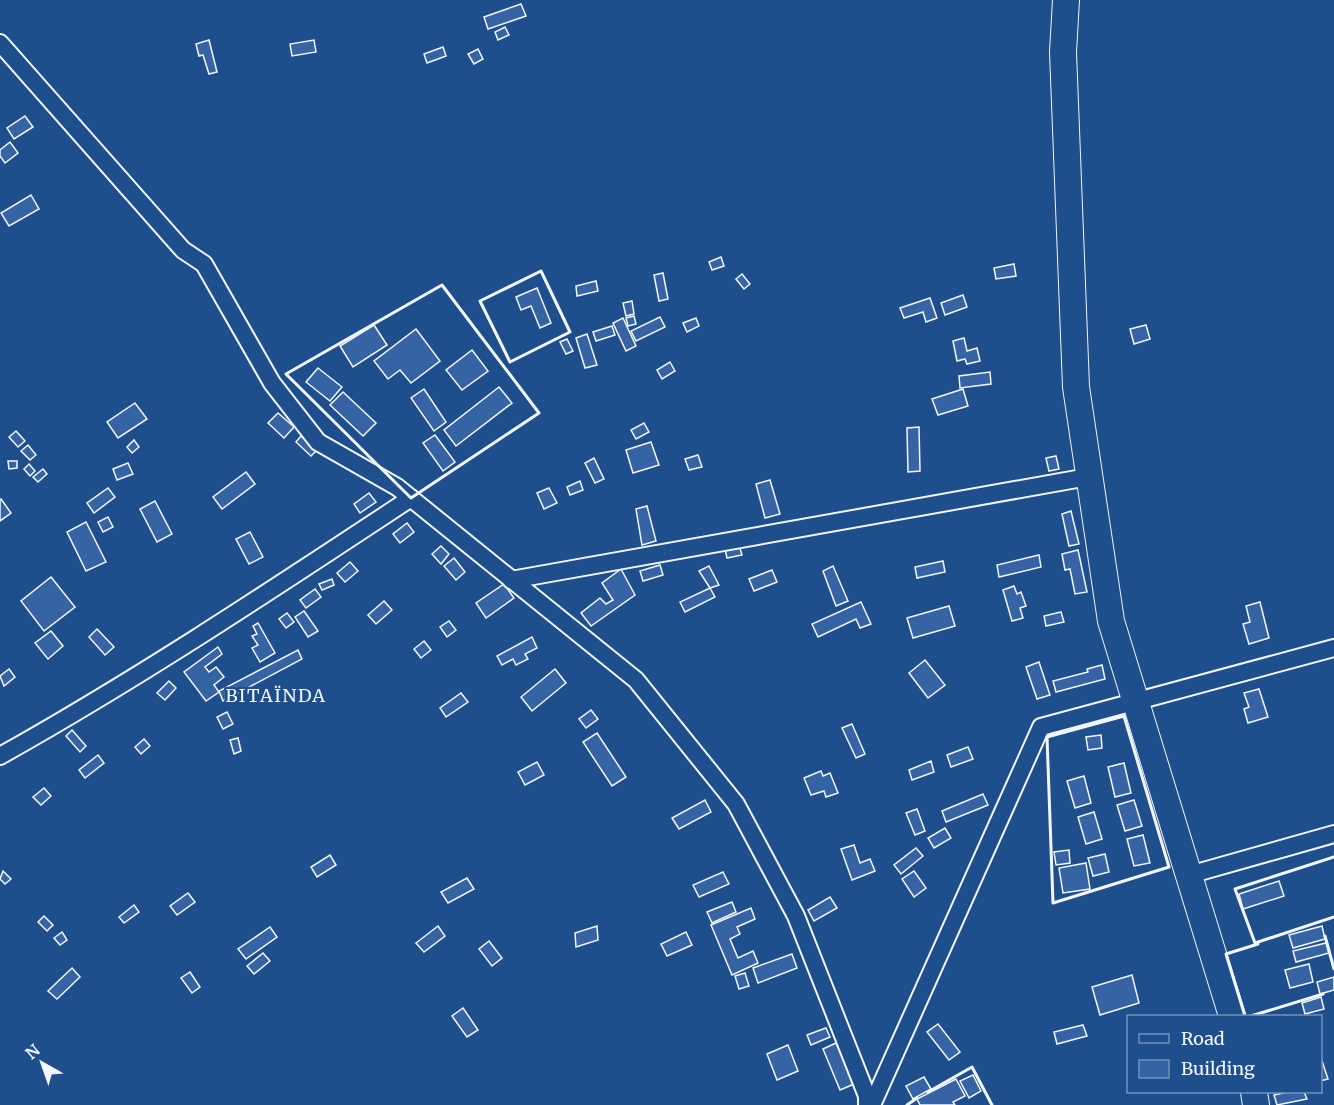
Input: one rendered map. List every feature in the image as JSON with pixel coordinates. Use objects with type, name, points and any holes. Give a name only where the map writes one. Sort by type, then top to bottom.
[{"type":"main road","points":[[1066,0],[1063,52],[1076,387],[1111,621],[1231,1015]]},
{"type":"street","points":[[0,43],[183,250],[204,264],[272,383],[318,442],[397,487],[636,680],[736,804],[796,916],[867,1096],[867,1105]]},
{"type":"street","points":[[511,580],[1088,477]]},
{"type":"street","points":[[0,756],[68,718],[203,634],[411,498]]},
{"type":"street","points":[[872,1105],[1041,727],[1334,648]]},
{"type":"street","points":[[1189,875],[1334,834]]},
{"type":"building","points":[[521,4],[526,16],[488,29],[484,17]]},
{"type":"building","points":[[505,27],[509,35],[498,40],[495,32]]},
{"type":"building","points":[[209,40],[217,72],[209,74],[203,55],[199,56],[196,44]]},
{"type":"building","points":[[314,40],[316,52],[292,56],[290,44]]},
{"type":"building","points":[[443,47],[446,56],[427,63],[424,54]]},
{"type":"building","points":[[478,49],[483,59],[474,64],[468,54]]},
{"type":"building","points":[[25,116],[33,127],[14,139],[7,128]]},
{"type":"building","points":[[10,142],[18,153],[5,163],[0,156],[0,150]]},
{"type":"building","points":[[31,195],[39,209],[9,226],[1,213]]},
{"type":"building","points":[[721,257],[724,266],[712,270],[709,262]]},
{"type":"building","points":[[1014,264],[1016,276],[996,279],[994,268]]},
{"type":"building","points":[[663,273],[668,299],[659,301],[654,275]]},
{"type":"building","points":[[742,274],[750,284],[744,289],[736,279]]},
{"type":"building","points":[[596,281],[598,291],[577,296],[576,286]]},
{"type":"building","points":[[537,288],[551,323],[540,328],[531,306],[521,310],[516,297]]},
{"type":"building","points":[[963,295],[967,307],[945,315],[941,303]]},
{"type":"building","points":[[930,298],[937,318],[926,322],[923,312],[904,318],[900,308]]},
{"type":"building","points":[[632,301],[634,314],[626,316],[623,303]]},
{"type":"building","points":[[634,316],[636,324],[628,326],[626,318]]},
{"type":"building","points":[[660,317],[665,327],[636,341],[631,331]]},
{"type":"building","points":[[623,318],[636,346],[626,351],[613,323]]},
{"type":"building","points":[[696,318],[699,326],[687,332],[683,323]]},
{"type":"building","points":[[374,325],[387,345],[353,367],[340,346]]},
{"type":"building","points":[[1146,325],[1150,339],[1134,344],[1130,329]]},
{"type":"building","points":[[612,326],[615,335],[596,341],[593,332]]},
{"type":"building","points":[[416,329],[440,361],[411,383],[400,370],[388,379],[374,361]]},
{"type":"building","points":[[587,334],[597,365],[585,368],[576,338]]},
{"type":"building","points":[[964,338],[967,351],[977,348],[980,361],[967,364],[965,359],[957,361],[953,341]]},
{"type":"building","points":[[567,339],[573,351],[566,354],[560,342]]},
{"type":"building","points":[[472,350],[488,371],[462,390],[446,370]]},
{"type":"building","points":[[670,362],[675,371],[662,379],[657,370]]},
{"type":"building","points":[[318,368],[342,387],[330,401],[306,382]]},
{"type":"building","points":[[990,372],[991,384],[960,388],[959,376]]},
{"type":"building","points":[[499,387],[512,403],[456,446],[444,430]]},
{"type":"building","points":[[424,389],[446,422],[434,431],[411,398]]},
{"type":"building","points":[[963,389],[968,406],[938,415],[932,399]]},
{"type":"building","points":[[343,392],[376,423],[363,436],[330,405]]},
{"type":"building","points":[[135,403],[147,419],[118,438],[107,422]]},
{"type":"building","points":[[278,413],[294,427],[284,438],[268,423]]},
{"type":"building","points":[[644,423],[649,432],[636,439],[631,430]]},
{"type":"building","points":[[919,427],[920,471],[908,472],[907,428]]},
{"type":"building","points":[[16,431],[25,441],[18,447],[9,437]]},
{"type":"building","points":[[435,435],[455,462],[443,471],[423,443]]},
{"type":"building","points":[[301,436],[317,450],[311,456],[296,442]]},
{"type":"building","points":[[134,440],[139,447],[132,453],[127,447]]},
{"type":"building","points":[[651,442],[659,465],[633,473],[626,450]]},
{"type":"building","points":[[28,445],[36,455],[30,460],[21,451]]},
{"type":"building","points":[[698,455],[702,467],[689,470],[685,459]]},
{"type":"building","points":[[1056,456],[1059,469],[1049,471],[1046,458]]},
{"type":"building","points":[[594,458],[604,479],[595,483],[585,463]]},
{"type":"building","points":[[8,461],[17,461],[17,468],[9,469]]},
{"type":"building","points":[[128,463],[133,474],[117,480],[113,469]]},
{"type":"building","points":[[29,464],[35,471],[30,476],[24,469]]},
{"type":"building","points":[[43,469],[47,474],[38,482],[33,477]]},
{"type":"building","points":[[246,472],[255,484],[222,509],[213,497]]},
{"type":"building","points":[[770,480],[780,514],[765,518],[756,484]]},
{"type":"building","points":[[580,481],[583,490],[570,495],[567,487]]},
{"type":"building","points":[[108,488],[115,497],[94,513],[87,503]]},
{"type":"building","points":[[549,488],[557,503],[544,509],[537,493]]},
{"type":"building","points":[[369,493],[376,502],[360,513],[354,504]]},
{"type":"building","points":[[0,500],[11,513],[0,521]]},
{"type":"building","points":[[155,501],[172,534],[157,542],[140,509]]},
{"type":"building","points":[[647,506],[656,541],[642,545],[636,509]]},
{"type":"building","points":[[1071,511],[1079,544],[1069,546],[1062,514]]},
{"type":"building","points":[[108,517],[113,527],[103,532],[98,522]]},
{"type":"building","points":[[86,522],[106,562],[86,571],[67,532]]},
{"type":"building","points":[[407,523],[414,532],[400,543],[393,534]]},
{"type":"building","points":[[250,532],[263,557],[249,564],[236,539]]},
{"type":"building","points":[[739,545],[742,555],[727,558],[725,549]]},
{"type":"building","points":[[441,546],[449,554],[441,564],[432,554]]},
{"type":"building","points":[[1078,550],[1087,592],[1075,594],[1070,569],[1065,570],[1062,554]]},
{"type":"building","points":[[1039,555],[1041,567],[999,577],[997,565]]},
{"type":"building","points":[[454,558],[465,572],[456,580],[444,566]]},
{"type":"building","points":[[943,561],[945,572],[917,578],[915,567]]},
{"type":"building","points":[[350,562],[358,571],[345,582],[337,573]]},
{"type":"building","points":[[660,565],[663,575],[643,581],[640,571]]},
{"type":"building","points":[[709,566],[719,585],[710,588],[699,571]]},
{"type":"building","points":[[833,566],[848,601],[836,606],[823,571]]},
{"type":"building","points":[[621,569],[635,595],[591,626],[581,613],[600,598],[606,604],[613,600],[602,583]]},
{"type":"building","points":[[772,570],[777,582],[754,591],[749,579]]},
{"type":"building","points":[[51,577],[75,607],[44,631],[21,601]]},
{"type":"building","points":[[332,579],[334,585],[322,590],[319,584]]},
{"type":"building","points":[[504,584],[514,598],[486,618],[476,603]]},
{"type":"building","points":[[1014,586],[1017,594],[1021,592],[1026,606],[1020,608],[1023,618],[1012,621],[1003,590]]},
{"type":"building","points":[[710,588],[715,597],[685,612],[680,602]]},
{"type":"building","points":[[315,589],[321,597],[306,608],[300,600]]},
{"type":"building","points":[[384,601],[392,610],[376,624],[368,615]]},
{"type":"building","points":[[861,602],[871,624],[860,628],[856,619],[818,637],[812,624]]},
{"type":"building","points":[[1260,602],[1269,638],[1249,644],[1243,624],[1250,622],[1246,606]]},
{"type":"building","points":[[949,606],[955,626],[913,638],[907,618]]},
{"type":"building","points":[[304,611],[318,631],[308,637],[295,617]]},
{"type":"building","points":[[1061,612],[1064,622],[1046,626],[1044,616]]},
{"type":"building","points":[[287,613],[294,622],[286,628],[279,619]]},
{"type":"building","points":[[449,621],[456,630],[447,637],[440,627]]},
{"type":"building","points":[[258,623],[275,653],[260,662],[252,648],[258,645],[252,636],[257,634],[253,626]]},
{"type":"building","points":[[97,629],[114,647],[105,655],[89,637]]},
{"type":"building","points":[[51,631],[63,646],[48,659],[35,643]]},
{"type":"building","points":[[532,637],[537,648],[525,654],[528,659],[516,665],[513,659],[502,665],[497,656]]},
{"type":"building","points":[[424,641],[431,650],[421,658],[414,649]]},
{"type":"building","points":[[218,647],[222,654],[205,667],[209,672],[216,667],[224,677],[214,685],[219,692],[206,701],[184,672]]},
{"type":"building","points":[[298,650],[302,659],[223,701],[219,691]]},
{"type":"building","points":[[925,660],[945,685],[928,698],[909,673]]},
{"type":"building","points":[[1039,662],[1050,695],[1037,699],[1026,667]]},
{"type":"building","points":[[1102,665],[1105,679],[1056,692],[1053,681],[1088,672],[1087,669]]},
{"type":"building","points":[[9,669],[15,677],[4,686],[0,676]]},
{"type":"building","points":[[555,669],[566,683],[532,711],[521,697]]},
{"type":"building","points":[[169,681],[176,688],[165,700],[157,693]]},
{"type":"building","points":[[1259,689],[1268,717],[1248,723],[1244,709],[1249,707],[1244,693]]},
{"type":"building","points":[[461,693],[468,702],[446,717],[440,708]]},
{"type":"building","points":[[591,710],[598,719],[586,728],[579,719]]},
{"type":"building","points":[[227,712],[233,724],[223,729],[217,717]]},
{"type":"building","points":[[852,724],[865,754],[856,758],[842,728]]},
{"type":"building","points":[[72,730],[86,746],[80,752],[66,736]]},
{"type":"building","points":[[597,733],[626,777],[612,786],[583,742]]},
{"type":"building","points":[[1101,735],[1102,748],[1088,750],[1086,737]]},
{"type":"building","points":[[238,738],[241,751],[234,754],[230,740]]},
{"type":"building","points":[[144,739],[150,746],[141,754],[135,747]]},
{"type":"building","points":[[968,747],[973,759],[951,767],[947,755]]},
{"type":"building","points":[[98,755],[104,763],[85,778],[79,770]]},
{"type":"building","points":[[931,761],[934,772],[912,780],[909,770]]},
{"type":"building","points":[[537,762],[544,775],[525,785],[518,772]]},
{"type":"building","points":[[1124,763],[1131,793],[1115,797],[1108,767]]},
{"type":"building","points":[[821,771],[823,776],[830,773],[838,793],[826,797],[824,791],[811,795],[804,778]]},
{"type":"building","points":[[1084,776],[1091,803],[1075,808],[1067,781]]},
{"type":"building","points":[[44,788],[51,796],[41,805],[33,797]]},
{"type":"building","points":[[983,794],[988,805],[946,822],[942,811]]},
{"type":"building","points":[[705,800],[711,812],[679,829],[672,818]]},
{"type":"building","points":[[1134,800],[1142,826],[1125,831],[1117,805]]},
{"type":"building","points":[[917,809],[925,831],[915,835],[906,813]]},
{"type":"building","points":[[1094,812],[1102,839],[1086,844],[1078,817]]},
{"type":"building","points":[[945,828],[951,838],[934,848],[928,838]]},
{"type":"building","points":[[1143,835],[1150,863],[1134,866],[1127,839]]},
{"type":"building","points":[[854,845],[860,863],[870,859],[875,871],[852,880],[841,849]]},
{"type":"building","points":[[916,848],[923,856],[901,874],[894,865]]},
{"type":"building","points":[[1069,850],[1070,863],[1056,865],[1054,852]]},
{"type":"building","points":[[1105,854],[1109,872],[1093,876],[1088,858]]},
{"type":"building","points":[[330,855],[336,865],[317,877],[311,867]]},
{"type":"building","points":[[1086,863],[1090,889],[1063,893],[1059,868]]},
{"type":"building","points":[[3,871],[11,879],[5,884],[0,879]]},
{"type":"building","points":[[914,871],[926,888],[914,897],[902,879]]},
{"type":"building","points":[[723,872],[729,884],[699,897],[693,885]]},
{"type":"building","points":[[467,878],[474,889],[448,903],[441,892]]},
{"type":"building","points":[[1279,881],[1284,896],[1243,909],[1239,894]]},
{"type":"building","points":[[188,893],[195,902],[177,915],[170,906]]},
{"type":"building","points":[[830,897],[837,908],[814,921],[808,910]]},
{"type":"building","points":[[732,902],[736,912],[712,923],[707,912]]},
{"type":"building","points":[[134,905],[139,912],[124,923],[119,917]]},
{"type":"building","points":[[751,908],[755,919],[737,927],[740,934],[730,939],[738,958],[753,951],[758,963],[732,975],[711,925]]},
{"type":"building","points":[[44,916],[53,925],[47,931],[38,922]]},
{"type":"building","points":[[438,926],[445,936],[424,952],[416,943]]},
{"type":"building","points":[[597,926],[598,940],[576,947],[575,933]]},
{"type":"building","points":[[1322,926],[1325,939],[1293,948],[1289,935]]},
{"type":"building","points":[[270,927],[277,937],[246,959],[238,949]]},
{"type":"building","points":[[62,932],[67,940],[60,945],[54,938]]},
{"type":"building","points":[[686,932],[692,945],[667,956],[661,944]]},
{"type":"building","points":[[489,941],[502,958],[492,966],[479,949]]},
{"type":"building","points":[[1326,943],[1329,953],[1296,962],[1293,951]]},
{"type":"building","points":[[263,953],[270,961],[254,974],[247,966]]},
{"type":"building","points":[[792,954],[797,968],[758,983],[753,968]]},
{"type":"building","points":[[1309,964],[1313,982],[1290,988],[1285,970]]},
{"type":"building","points":[[72,968],[80,977],[57,999],[48,991]]},
{"type":"building","points":[[190,972],[200,987],[192,993],[181,978]]},
{"type":"building","points":[[745,973],[749,986],[739,989],[735,976]]},
{"type":"building","points":[[1132,975],[1139,1003],[1100,1015],[1092,987]]},
{"type":"building","points":[[1334,977],[1334,990],[1320,994],[1317,982]]},
{"type":"building","points":[[1321,997],[1324,1009],[1305,1014],[1302,1003]]},
{"type":"building","points":[[463,1008],[478,1030],[467,1037],[452,1016]]},
{"type":"building","points":[[938,1024],[960,1052],[949,1060],[927,1032]]},
{"type":"building","points":[[1083,1025],[1087,1036],[1057,1044],[1054,1032]]},
{"type":"building","points":[[826,1028],[830,1037],[811,1045],[807,1035]]},
{"type":"building","points":[[836,1043],[854,1084],[840,1090],[823,1049]]},
{"type":"building","points":[[788,1045],[798,1071],[777,1080],[767,1054]]},
{"type":"building","points":[[1322,1061],[1328,1079],[1322,1080]]},
{"type":"building","points":[[973,1075],[981,1091],[969,1098],[960,1081]]},
{"type":"building","points":[[924,1077],[931,1089],[913,1099],[906,1086]]},
{"type":"building","points":[[956,1079],[965,1096],[953,1102],[955,1105],[920,1105],[917,1099]]},
{"type":"building","points":[[1304,1093],[1307,1099],[1277,1105],[1274,1095]]},
{"type":"wall","points":[[541,271],[570,332],[510,362],[480,301],[541,271]]},
{"type":"wall","points":[[442,285],[539,413],[411,498],[286,374],[442,285]]},
{"type":"wall","points":[[1124,716],[1169,867],[1053,903],[1047,737],[1124,716]]},
{"type":"wall","points":[[1334,857],[1235,889],[1255,943],[1334,917]]},
{"type":"wall","points":[[1325,936],[1334,969]]},
{"type":"wall","points":[[1245,1015],[1226,954],[1258,944]]},
{"type":"wall","points":[[1254,1015],[1323,994]]},
{"type":"wall","points":[[928,1092],[972,1067],[992,1105]]},
{"type":"wall","points":[[907,1105],[917,1098]]},
{"type":"district","name":"BITAÏNDA","points":[[276,695]]}]
